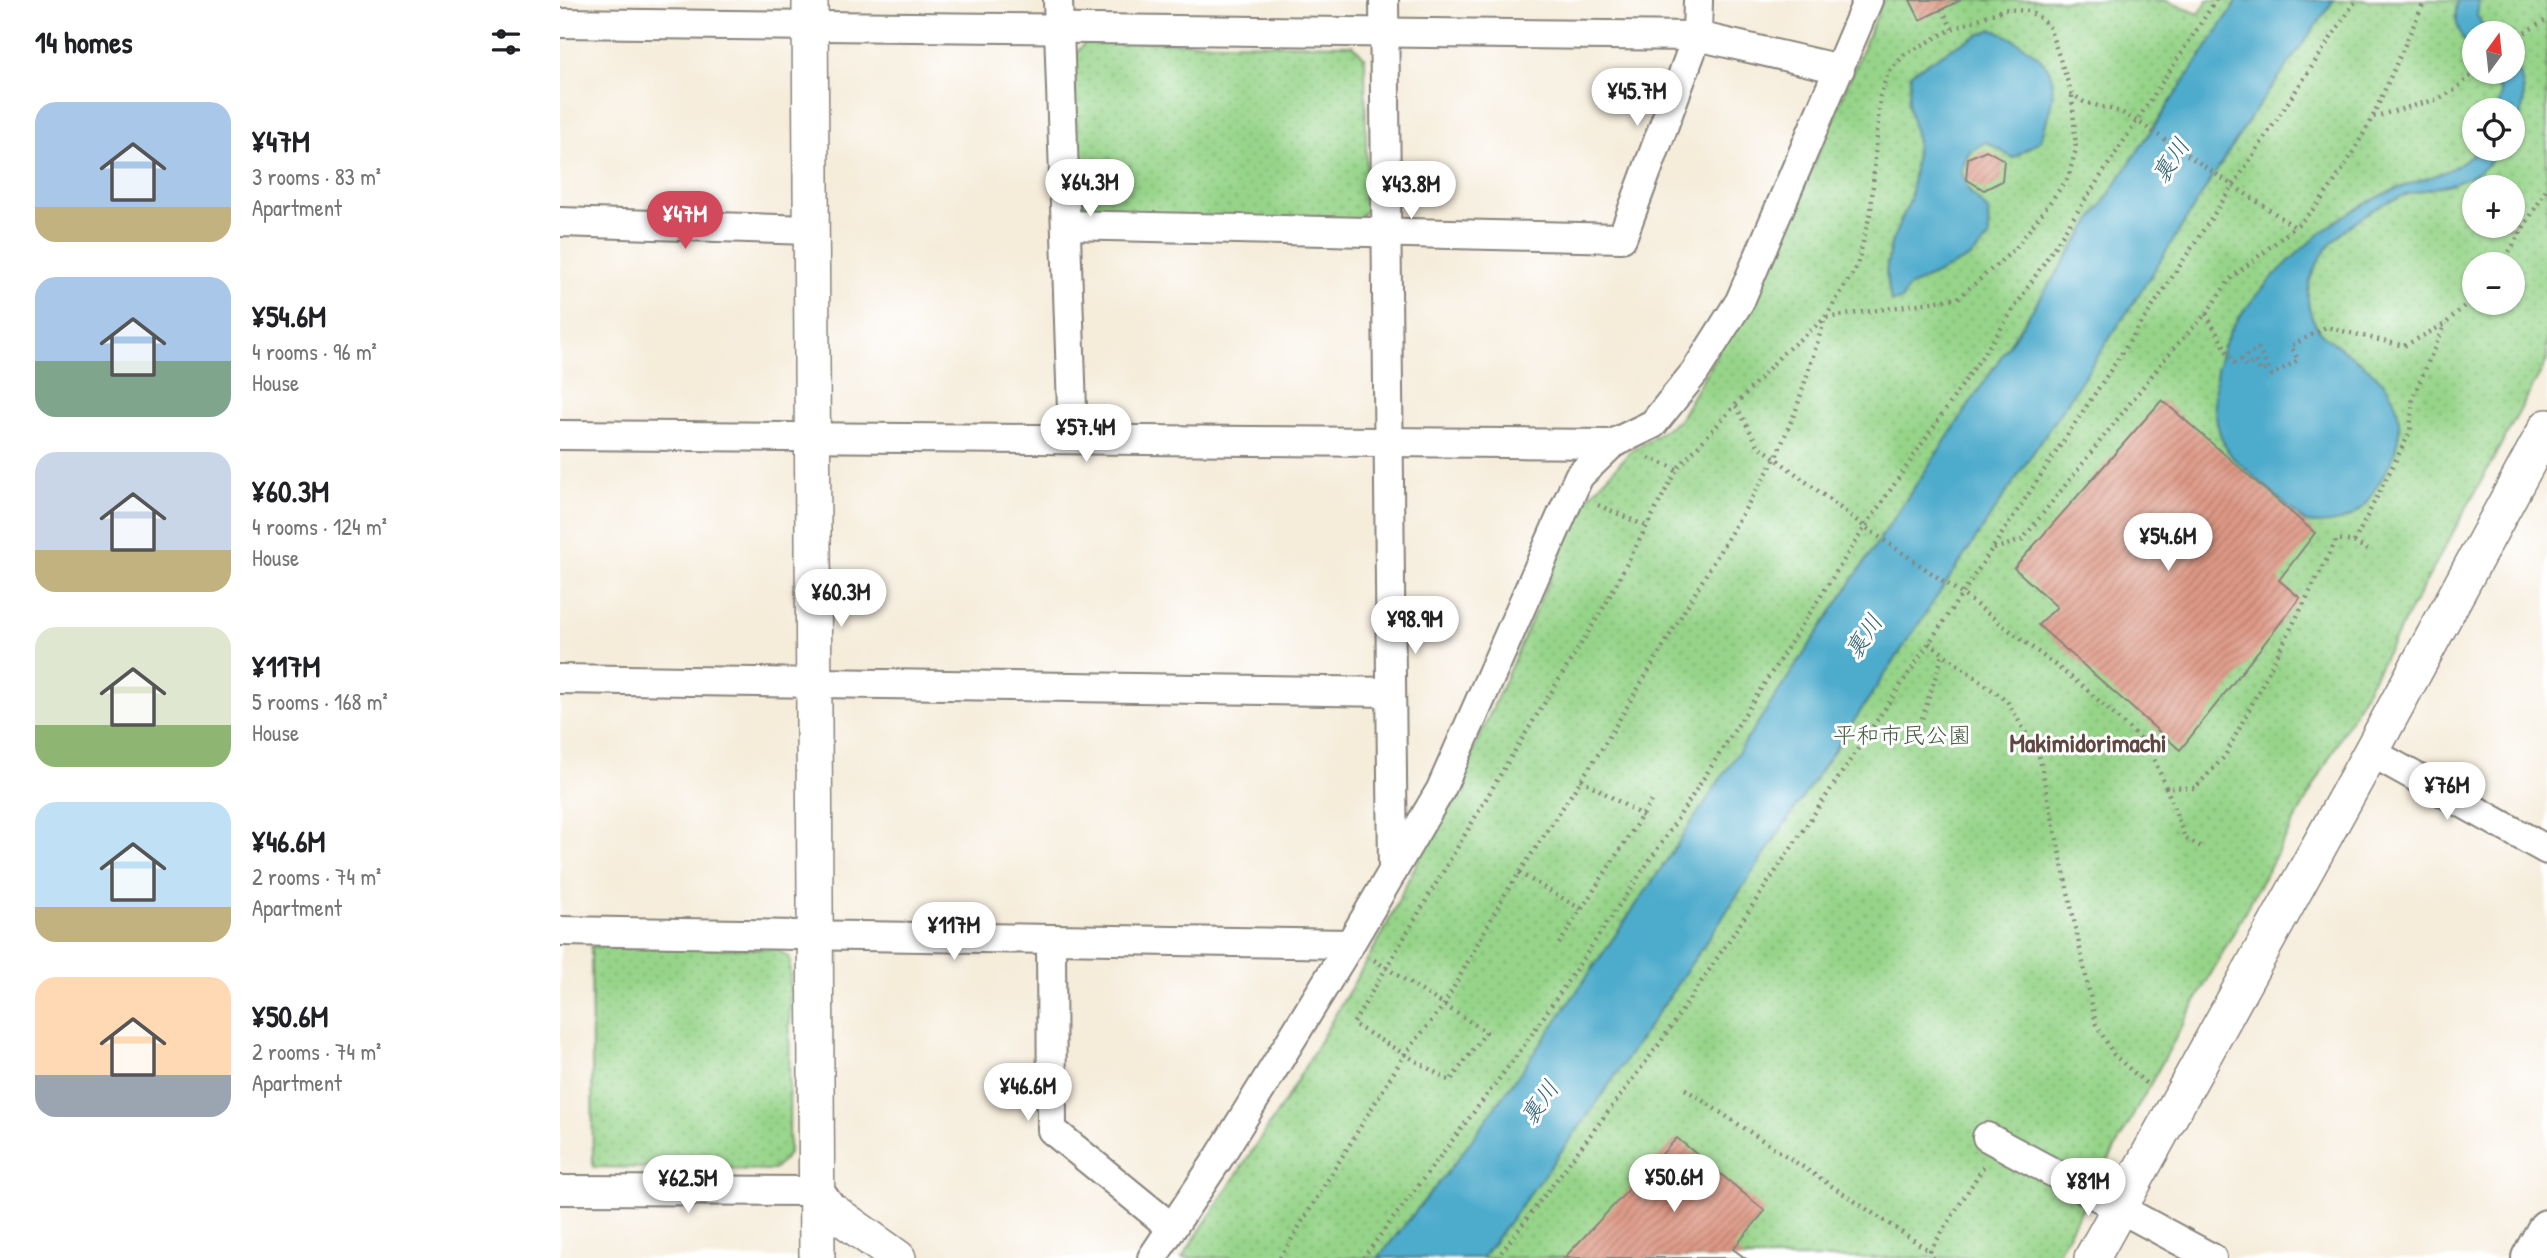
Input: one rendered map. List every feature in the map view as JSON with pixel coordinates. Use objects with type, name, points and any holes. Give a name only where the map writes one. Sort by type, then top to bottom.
[{"type":"main road","points":[[2531,1258],[2547,1229]]},
{"type":"street","points":[[1058,0],[1073,439]]},
{"type":"street","points":[[1384,0],[1393,871]]},
{"type":"street","points":[[1066,225],[1622,238],[1697,36],[1698,0]]},
{"type":"street","points":[[1152,1258],[1218,1159],[1441,789],[1579,476],[1612,444],[1653,424],[1695,372],[1740,301],[1868,0]]},
{"type":"street","points":[[810,13],[817,1258]]},
{"type":"street","points":[[560,23],[810,13],[1059,28],[1697,36],[1840,69]]},
{"type":"street","points":[[560,222],[811,230]]},
{"type":"street","points":[[2092,1258],[2547,427]]},
{"type":"street","points":[[560,435],[1612,444]]},
{"type":"street","points":[[560,679],[1391,692]]},
{"type":"street","points":[[2371,752],[2547,850]]},
{"type":"street","points":[[560,931],[1350,944]]},
{"type":"street","points":[[1051,939],[1052,1130],[1172,1228]]},
{"type":"street","points":[[1988,1147],[2119,1207],[2212,1258]]},
{"type":"street","points":[[560,1190],[816,1191]]},
{"type":"street","points":[[816,1191],[828,1208],[898,1258]]},
{"type":"path","points":[[1363,1258],[1521,1050],[1671,829],[1865,527],[1962,388],[2216,0]]},
{"type":"path","points":[[1497,1258],[1660,1043],[2356,0]]},
{"type":"path","points":[[1992,549],[2022,540],[2172,350],[2206,314],[2230,279],[2315,210],[2330,190],[2373,117],[2426,0]]},
{"type":"path","points":[[1942,9],[1952,29]]},
{"type":"path","points":[[1280,1258],[1405,1054],[1444,1006],[1519,873],[1667,642],[1711,563],[1775,459],[1796,410],[1825,318],[1857,266],[1871,210],[1880,96],[1887,75],[1904,55],[1952,29],[2005,9],[2019,9],[2036,14],[2052,32],[2066,83],[2072,94],[2076,149],[2068,178],[2015,249],[1958,298],[1825,318],[1782,354],[1677,469],[1604,607],[1509,760],[1386,968],[1353,1024],[1405,1054],[1450,1081],[1486,1032],[1444,1006],[1386,968],[1350,944]]},
{"type":"path","points":[[2525,33],[2547,19]]},
{"type":"path","points":[[2373,117],[2438,99],[2462,84]]},
{"type":"path","points":[[2072,94],[2084,102],[2121,112],[2143,125],[2295,227]]},
{"type":"path","points":[[2509,252],[2547,189]]},
{"type":"path","points":[[2206,314],[2234,363],[2258,349],[2272,375],[2298,360],[2291,346],[2326,327],[2404,346],[2445,324],[2462,308]]},
{"type":"path","points":[[2354,542],[2410,432],[2413,397],[2445,324]]},
{"type":"path","points":[[2241,359],[2246,367],[2255,362],[2261,372],[2269,368]]},
{"type":"path","points":[[1736,406],[1758,445],[2085,688],[2148,747],[2185,838],[2203,848]]},
{"type":"path","points":[[1572,494],[1646,526]]},
{"type":"path","points":[[2166,787],[2194,788],[2225,756],[2337,539],[2354,542],[2370,551]]},
{"type":"path","points":[[1929,643],[2007,701],[2039,755],[2096,1024],[2114,1055],[2157,1093]]},
{"type":"path","points":[[1920,725],[1943,654]]},
{"type":"path","points":[[1581,779],[1643,816]]},
{"type":"path","points":[[1559,944],[1652,800]]},
{"type":"path","points":[[1519,873],[1581,909]]},
{"type":"path","points":[[1685,1089],[1930,1251],[1932,1258]]},
{"type":"path","points":[[1930,1251],[1988,1147]]},
{"type":"green space","name":"平和市民公園","points":[[1883,0],[2164,0],[2199,14],[2208,0],[2547,0],[2547,361],[2055,1258],[1182,1258],[1285,1101],[1384,931],[1453,797],[1584,502],[1630,452],[1679,420],[1782,239]]},
{"type":"green space","points":[[1086,41],[1353,45],[1365,58],[1367,210],[1356,222],[1092,218],[1080,208],[1074,56]]},
{"type":"green space","points":[[591,946],[777,949],[790,958],[789,1154],[774,1170],[593,1167]]},
{"type":"water","name":"裏川","points":[[2238,0],[2334,0],[2250,118],[2140,293],[1704,945],[1592,1110],[1482,1258],[1378,1258],[1457,1160],[1660,870]]},
{"type":"water","points":[[2458,0],[2479,0],[2477,16],[2480,21],[2462,21],[2462,36],[2457,22]]},
{"type":"water","points":[[1992,29],[2017,41],[2042,60],[2051,75],[2052,99],[2041,140],[2013,158],[1986,142],[1969,152],[1961,171],[1969,191],[1988,211],[1989,238],[1971,257],[1909,287],[1901,300],[1891,302],[1886,271],[1891,243],[1910,200],[1917,143],[1908,104],[1911,73],[1957,45]]},
{"type":"water","points":[[2497,84],[2523,84],[2524,98],[2500,98]]},
{"type":"water","points":[[2463,161],[2491,161],[2472,175],[2462,175],[2462,180],[2383,204],[2343,232],[2326,250],[2314,270],[2308,291],[2310,312],[2322,334],[2384,383],[2395,402],[2399,427],[2390,463],[2362,508],[2350,517],[2336,522],[2306,523],[2232,457],[2224,443],[2215,409],[2215,391],[2216,374],[2226,340],[2244,310],[2257,295],[2288,262],[2322,232],[2382,195]]},
{"type":"building","points":[[1910,0],[1961,0],[1920,20]]},
{"type":"building","points":[[1986,150],[2004,160],[2002,181],[1984,190],[1966,179],[1968,158]]},
{"type":"building","points":[[2162,400],[2315,533],[2279,580],[2300,598],[2180,750],[2038,625],[2057,607],[2014,568]]},
{"type":"building","points":[[1677,1138],[1765,1211],[1733,1249],[1745,1258],[1564,1258]]},
{"type":"district","name":"Makimidorimachi","points":[[2088,742]]}]
